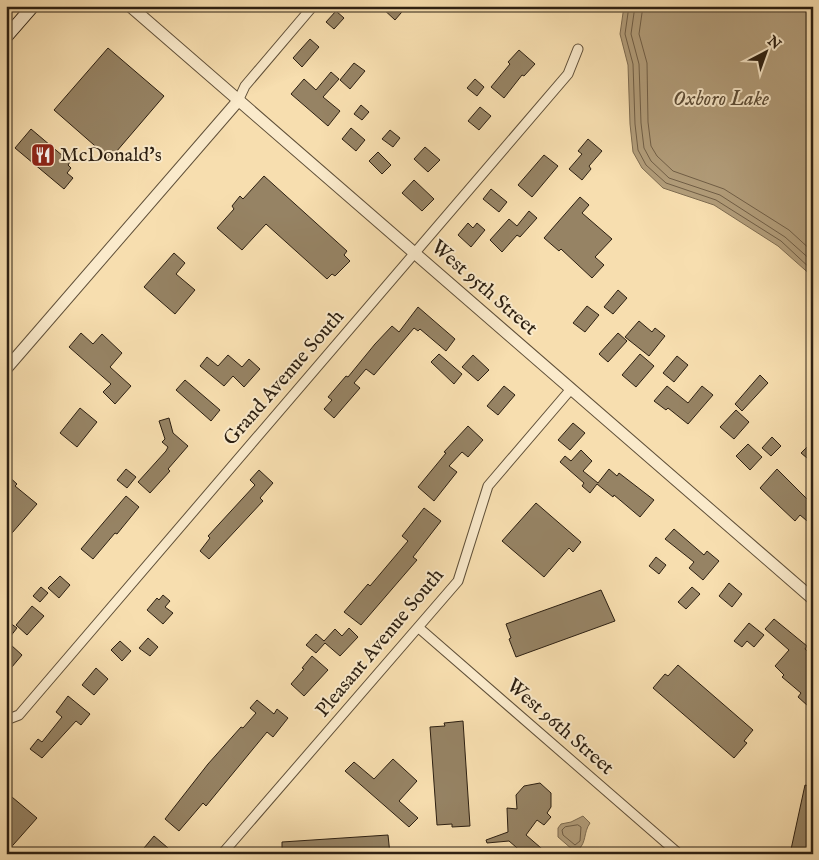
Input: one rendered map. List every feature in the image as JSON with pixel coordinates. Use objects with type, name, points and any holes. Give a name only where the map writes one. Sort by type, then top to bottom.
[{"type":"main road","points":[[6,38],[33,6]]},
{"type":"street","name":"West 95th Street","points":[[130,6],[813,599]]},
{"type":"street","points":[[6,369],[238,101],[245,86],[313,6]]},
{"type":"street","name":"Grand Avenue South","points":[[6,720],[19,715],[568,74],[578,49]]},
{"type":"street","name":"Pleasant Avenue South","points":[[222,854],[458,581],[488,486],[571,389]]},
{"type":"street","name":"West 96th Street","points":[[419,628],[679,854]]},
{"type":"water","name":"Oxboro Lake","points":[[624,6],[813,6],[813,277],[778,246],[714,205],[663,188],[642,168],[633,152],[628,65],[620,34]]},
{"type":"water","points":[[583,816],[590,823],[581,847],[578,850],[573,850],[558,837],[558,828],[561,824],[571,822]]},
{"type":"building","points":[[380,6],[407,6],[395,20]]},
{"type":"building","points":[[336,11],[344,18],[334,29],[326,22]]},
{"type":"building","points":[[310,39],[319,47],[302,67],[293,58]]},
{"type":"building","points":[[108,48],[164,96],[110,159],[54,110]]},
{"type":"building","points":[[519,50],[535,64],[524,76],[522,75],[504,98],[491,87],[510,64],[508,62]]},
{"type":"building","points":[[354,63],[365,71],[350,89],[340,80]]},
{"type":"building","points":[[331,72],[339,79],[323,97],[340,111],[328,126],[291,94],[304,79],[316,90]]},
{"type":"building","points":[[475,79],[484,87],[477,96],[467,88]]},
{"type":"building","points":[[361,105],[369,112],[362,120],[354,114]]},
{"type":"building","points":[[480,107],[491,116],[479,130],[468,121]]},
{"type":"building","points":[[351,128],[365,140],[356,151],[342,139]]},
{"type":"building","name":"McDonald's","points":[[31,129],[70,162],[68,165],[71,168],[67,173],[73,178],[64,189],[15,148]]},
{"type":"building","points":[[390,130],[400,138],[393,147],[382,139]]},
{"type":"building","points":[[588,139],[602,151],[589,166],[591,169],[582,180],[569,169],[582,154],[578,151]]},
{"type":"building","points":[[425,147],[440,160],[428,172],[414,159]]},
{"type":"building","points":[[378,152],[391,165],[382,174],[369,161]]},
{"type":"building","points":[[544,155],[558,166],[532,197],[518,185]]},
{"type":"building","points":[[264,176],[347,251],[344,255],[350,261],[335,276],[332,274],[327,279],[266,224],[242,250],[217,228],[234,209],[232,206],[240,196],[243,199]]},
{"type":"building","points":[[414,180],[434,199],[422,211],[402,193]]},
{"type":"building","points":[[491,189],[507,202],[499,212],[483,199]]},
{"type":"building","points":[[580,197],[589,205],[582,213],[612,239],[595,257],[604,265],[592,278],[561,249],[559,251],[544,238]]},
{"type":"building","points":[[529,211],[537,218],[520,237],[517,235],[502,252],[490,240],[509,219],[517,226]]},
{"type":"building","points":[[468,223],[473,228],[477,223],[485,230],[471,247],[458,235]]},
{"type":"building","points":[[174,253],[185,263],[176,274],[195,290],[175,314],[144,287]]},
{"type":"building","points":[[618,290],[627,298],[613,314],[604,307]]},
{"type":"building","points":[[587,306],[599,315],[585,332],[573,323]]},
{"type":"building","points":[[418,307],[455,339],[446,351],[420,329],[418,331],[414,328],[374,375],[366,369],[354,383],[360,388],[334,418],[324,409],[332,400],[328,397],[392,326],[399,332]]},
{"type":"building","points":[[639,321],[652,332],[655,328],[665,336],[649,356],[625,337]]},
{"type":"building","points":[[81,333],[93,344],[102,334],[122,353],[110,367],[131,386],[115,404],[103,392],[111,384],[69,347]]},
{"type":"building","points":[[618,333],[627,341],[608,362],[599,354]]},
{"type":"building","points":[[439,354],[462,374],[454,384],[431,362]]},
{"type":"building","points":[[640,354],[654,366],[636,387],[622,375]]},
{"type":"building","points":[[228,355],[242,367],[249,359],[260,369],[244,387],[233,376],[224,386],[200,366],[207,357],[218,366]]},
{"type":"building","points":[[473,355],[489,370],[478,381],[462,367]]},
{"type":"building","points":[[677,356],[688,365],[674,382],[663,373]]},
{"type":"building","points":[[760,375],[768,383],[742,411],[735,404]]},
{"type":"building","points":[[185,380],[220,410],[211,421],[176,390]]},
{"type":"building","points":[[504,386],[515,395],[498,415],[487,406]]},
{"type":"building","points":[[667,386],[688,403],[702,386],[713,395],[688,424],[668,408],[666,410],[654,401]]},
{"type":"building","points":[[80,408],[97,422],[77,447],[60,433]]},
{"type":"building","points":[[736,410],[749,422],[734,439],[720,427]]},
{"type":"building","points":[[169,418],[173,433],[188,446],[168,469],[170,471],[150,493],[138,482],[168,447],[162,442],[165,439],[159,421]]},
{"type":"building","points":[[573,423],[585,433],[570,450],[558,440]]},
{"type":"building","points":[[468,426],[483,440],[468,457],[462,452],[449,466],[457,472],[434,501],[418,487],[446,453],[444,452]]},
{"type":"building","points":[[772,437],[781,446],[771,456],[762,448]]},
{"type":"building","points":[[813,441],[813,463],[801,453]]},
{"type":"building","points":[[748,444],[762,457],[750,470],[736,456]]},
{"type":"building","points":[[581,450],[592,461],[583,471],[598,483],[609,469],[617,476],[619,473],[654,500],[640,517],[614,495],[613,497],[597,484],[590,493],[582,486],[584,483],[560,462],[565,456],[571,461]]},
{"type":"building","points":[[126,469],[136,477],[127,488],[117,480]]},
{"type":"building","points":[[777,469],[813,505],[813,526],[800,515],[795,521],[760,488]]},
{"type":"building","points":[[259,470],[273,483],[260,498],[263,501],[209,559],[200,551],[210,538],[208,536],[255,485],[250,480]]},
{"type":"building","points":[[6,474],[17,484],[15,486],[37,504],[6,540]]},
{"type":"building","points":[[126,496],[139,507],[93,559],[81,549]]},
{"type":"building","points":[[536,503],[581,542],[573,552],[569,548],[544,577],[502,541]]},
{"type":"building","points":[[424,508],[441,521],[413,557],[417,560],[361,625],[344,612],[368,584],[370,586],[408,541],[402,536]]},
{"type":"building","points":[[674,529],[704,555],[707,551],[719,561],[703,580],[689,568],[694,562],[665,539]]},
{"type":"building","points":[[656,557],[666,565],[659,574],[649,566]]},
{"type":"building","points":[[60,576],[70,585],[59,598],[48,588]]},
{"type":"building","points":[[729,583],[742,594],[732,607],[719,596]]},
{"type":"building","points":[[41,587],[48,593],[40,602],[33,596]]},
{"type":"building","points":[[692,587],[700,594],[686,609],[678,602]]},
{"type":"building","points":[[601,590],[615,621],[516,657],[506,624]]},
{"type":"building","points":[[163,595],[170,601],[165,607],[173,613],[163,624],[147,610],[157,598],[159,600]]},
{"type":"building","points":[[32,606],[44,616],[27,635],[16,625]]},
{"type":"building","points":[[774,619],[807,646],[805,649],[813,656],[813,700],[808,706],[798,697],[801,693],[782,677],[784,675],[775,666],[789,650],[765,629]]},
{"type":"building","points":[[6,620],[17,628],[6,642]]},
{"type":"building","points":[[749,623],[764,635],[754,647],[747,641],[742,647],[734,641]]},
{"type":"building","points":[[349,628],[358,637],[340,656],[325,643],[316,653],[306,645],[316,634],[324,641],[335,629],[342,636]]},
{"type":"building","points":[[148,638],[158,647],[150,656],[139,648]]},
{"type":"building","points":[[120,641],[131,651],[122,661],[111,650]]},
{"type":"building","points":[[11,645],[22,655],[6,674],[6,651]]},
{"type":"building","points":[[312,656],[328,670],[304,696],[291,684]]},
{"type":"building","points":[[678,665],[753,730],[744,741],[747,743],[734,758],[653,688],[665,674],[668,676]]},
{"type":"building","points":[[96,668],[108,679],[94,695],[82,685]]},
{"type":"building","points":[[68,696],[90,714],[81,725],[76,721],[42,758],[30,749],[38,739],[42,742],[62,717],[56,712]]},
{"type":"building","points":[[257,700],[274,714],[277,709],[288,718],[273,737],[267,732],[206,806],[203,803],[179,831],[165,819],[208,764],[256,713],[250,708]]},
{"type":"building","points":[[463,721],[470,826],[452,827],[452,824],[437,825],[430,727],[445,726],[444,723]]},
{"type":"building","points":[[393,759],[417,781],[399,801],[418,818],[409,827],[345,771],[354,762],[374,779]]},
{"type":"building","points":[[540,783],[551,793],[551,807],[547,813],[551,817],[544,825],[537,820],[526,835],[548,854],[524,854],[509,841],[487,843],[486,840],[508,832],[507,808],[517,809],[516,795],[524,786]]},
{"type":"building","points":[[805,785],[813,787],[813,854],[790,854]]},
{"type":"building","points":[[6,792],[37,818],[6,853]]},
{"type":"building","points":[[388,835],[390,854],[282,854],[282,842]]},
{"type":"building","points":[[154,836],[168,848],[163,854],[139,854]]},
{"type":"place","name":"McDonald's","points":[[43,155]]}]
